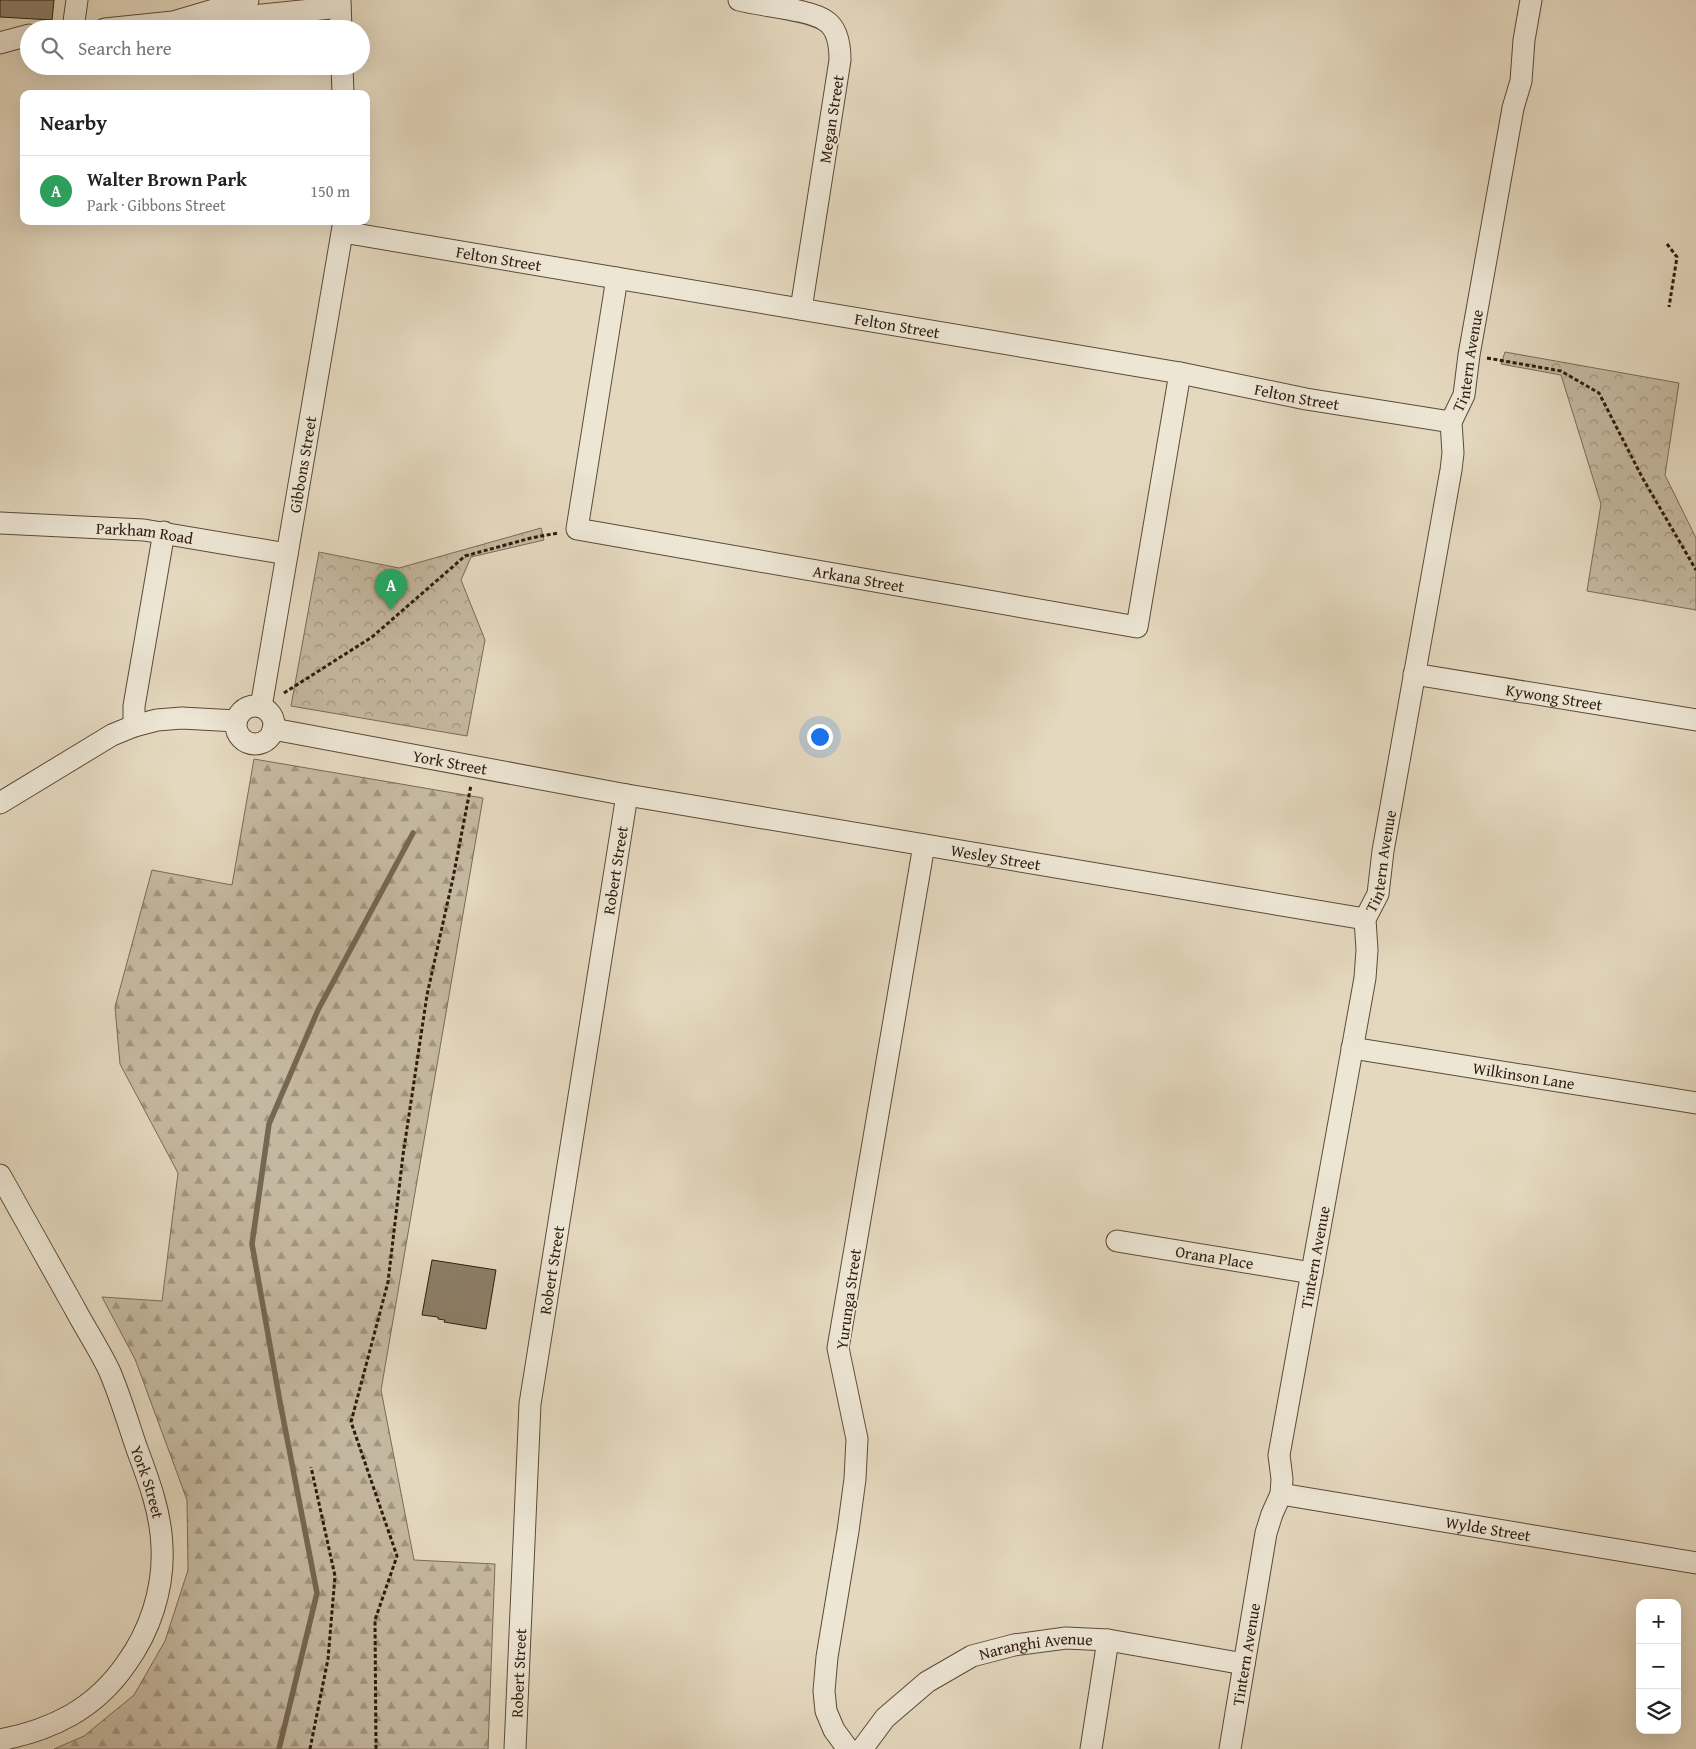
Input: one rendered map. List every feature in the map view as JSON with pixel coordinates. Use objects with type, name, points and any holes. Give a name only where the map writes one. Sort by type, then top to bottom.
[{"type":"street","points":[[74,20],[77,0]]},
{"type":"street","points":[[180,20],[248,0]]},
{"type":"street","name":"Megan Street","points":[[739,0],[812,14],[827,21],[835,32],[840,45],[840,60],[801,309]]},
{"type":"street","name":"Tintern Avenue","points":[[1230,1749],[1266,1533],[1281,1494],[1282,1479],[1279,1455],[1367,962],[1365,919],[1378,894],[1380,884],[1383,851],[1451,470],[1453,453],[1451,422],[1464,395],[1469,355],[1513,108],[1521,81],[1524,40],[1531,0]]},
{"type":"street","points":[[243,20],[253,16],[340,3],[341,20]]},
{"type":"street","points":[[0,43],[20,37]]},
{"type":"street","points":[[342,75],[343,90]]},
{"type":"street","name":"Felton Street","points":[[343,226],[617,278],[1180,374],[1306,399],[1451,422]]},
{"type":"street","name":"Gibbons Street","points":[[262,699],[343,226]]},
{"type":"street","points":[[577,529],[617,278]]},
{"type":"street","name":"Arkana Street","points":[[577,529],[1137,627],[1180,374]]},
{"type":"street","name":"Parkham Road","points":[[0,523],[164,532],[287,554]]},
{"type":"street","points":[[134,726],[134,706],[164,532]]},
{"type":"street","name":"Kywong Street","points":[[1414,674],[1696,720]]},
{"type":"street","points":[[262,699],[271,716],[273,730],[262,743],[250,744],[240,738],[237,732],[236,721],[239,715],[248,707],[262,699]]},
{"type":"street","points":[[0,803],[112,735],[134,726],[157,720],[182,718],[236,721]]},
{"type":"street","name":"York Street","points":[[273,730],[627,795]]},
{"type":"street","name":"Wesley Street","points":[[627,795],[1365,919]]},
{"type":"street","name":"Robert Street","points":[[515,1749],[530,1404],[627,795]]},
{"type":"street","name":"Yurunga Street","points":[[848,1749],[834,1730],[826,1711],[824,1691],[827,1657],[855,1479],[857,1439],[838,1348],[924,845]]},
{"type":"street","name":"Wilkinson Lane","points":[[1352,1048],[1696,1102]]},
{"type":"street","name":"York Street","points":[[0,1175],[109,1370],[153,1492],[163,1548],[155,1606],[146,1631],[118,1675],[101,1693],[78,1712],[51,1726],[23,1736],[0,1740]]},
{"type":"street","name":"Orana Place","points":[[1117,1240],[1312,1273]]},
{"type":"street","name":"Wylde Street","points":[[1281,1494],[1696,1563]]},
{"type":"street","name":"Naranghi Avenue","points":[[862,1749],[885,1718],[927,1682],[972,1656],[1014,1645],[1066,1638],[1108,1640],[1244,1664]]},
{"type":"street","points":[[1091,1749],[1108,1640]]},
{"type":"path","points":[[1667,244],[1678,257],[1669,308]]},
{"type":"path","points":[[1469,355],[1561,371],[1599,393],[1642,477],[1696,570]]},
{"type":"path","points":[[262,699],[282,694],[372,637],[465,556],[531,538],[577,529]]},
{"type":"path","points":[[376,1749],[375,1620],[397,1556],[351,1422],[388,1282],[403,1155],[427,995],[475,766]]},
{"type":"path","points":[[310,1749],[328,1659],[335,1576],[311,1467]]},
{"type":"green space","points":[[1505,352],[1679,383],[1665,475],[1696,538],[1696,610],[1587,591],[1601,504],[1561,375],[1501,364]]},
{"type":"green space","points":[[541,528],[544,540],[471,557],[461,580],[485,640],[467,736],[291,706],[319,552],[399,568]]},
{"type":"green space","points":[[254,759],[483,798],[381,1390],[414,1560],[495,1564],[488,1749],[54,1749],[84,1736],[134,1695],[165,1641],[188,1570],[187,1500],[135,1359],[102,1297],[162,1301],[178,1173],[120,1064],[115,1007],[152,870],[232,885]]},
{"type":"building","points":[[0,0],[54,0],[52,20],[0,17]]},
{"type":"building","points":[[432,1260],[496,1270],[486,1329],[444,1322],[445,1320],[438,1319],[438,1317],[422,1315]]},
{"type":"waterway","points":[[279,1749],[317,1593],[252,1244],[269,1124],[318,1010],[413,833]]},
{"type":"place","name":"Walter Brown Park","points":[[391,610]]}]
